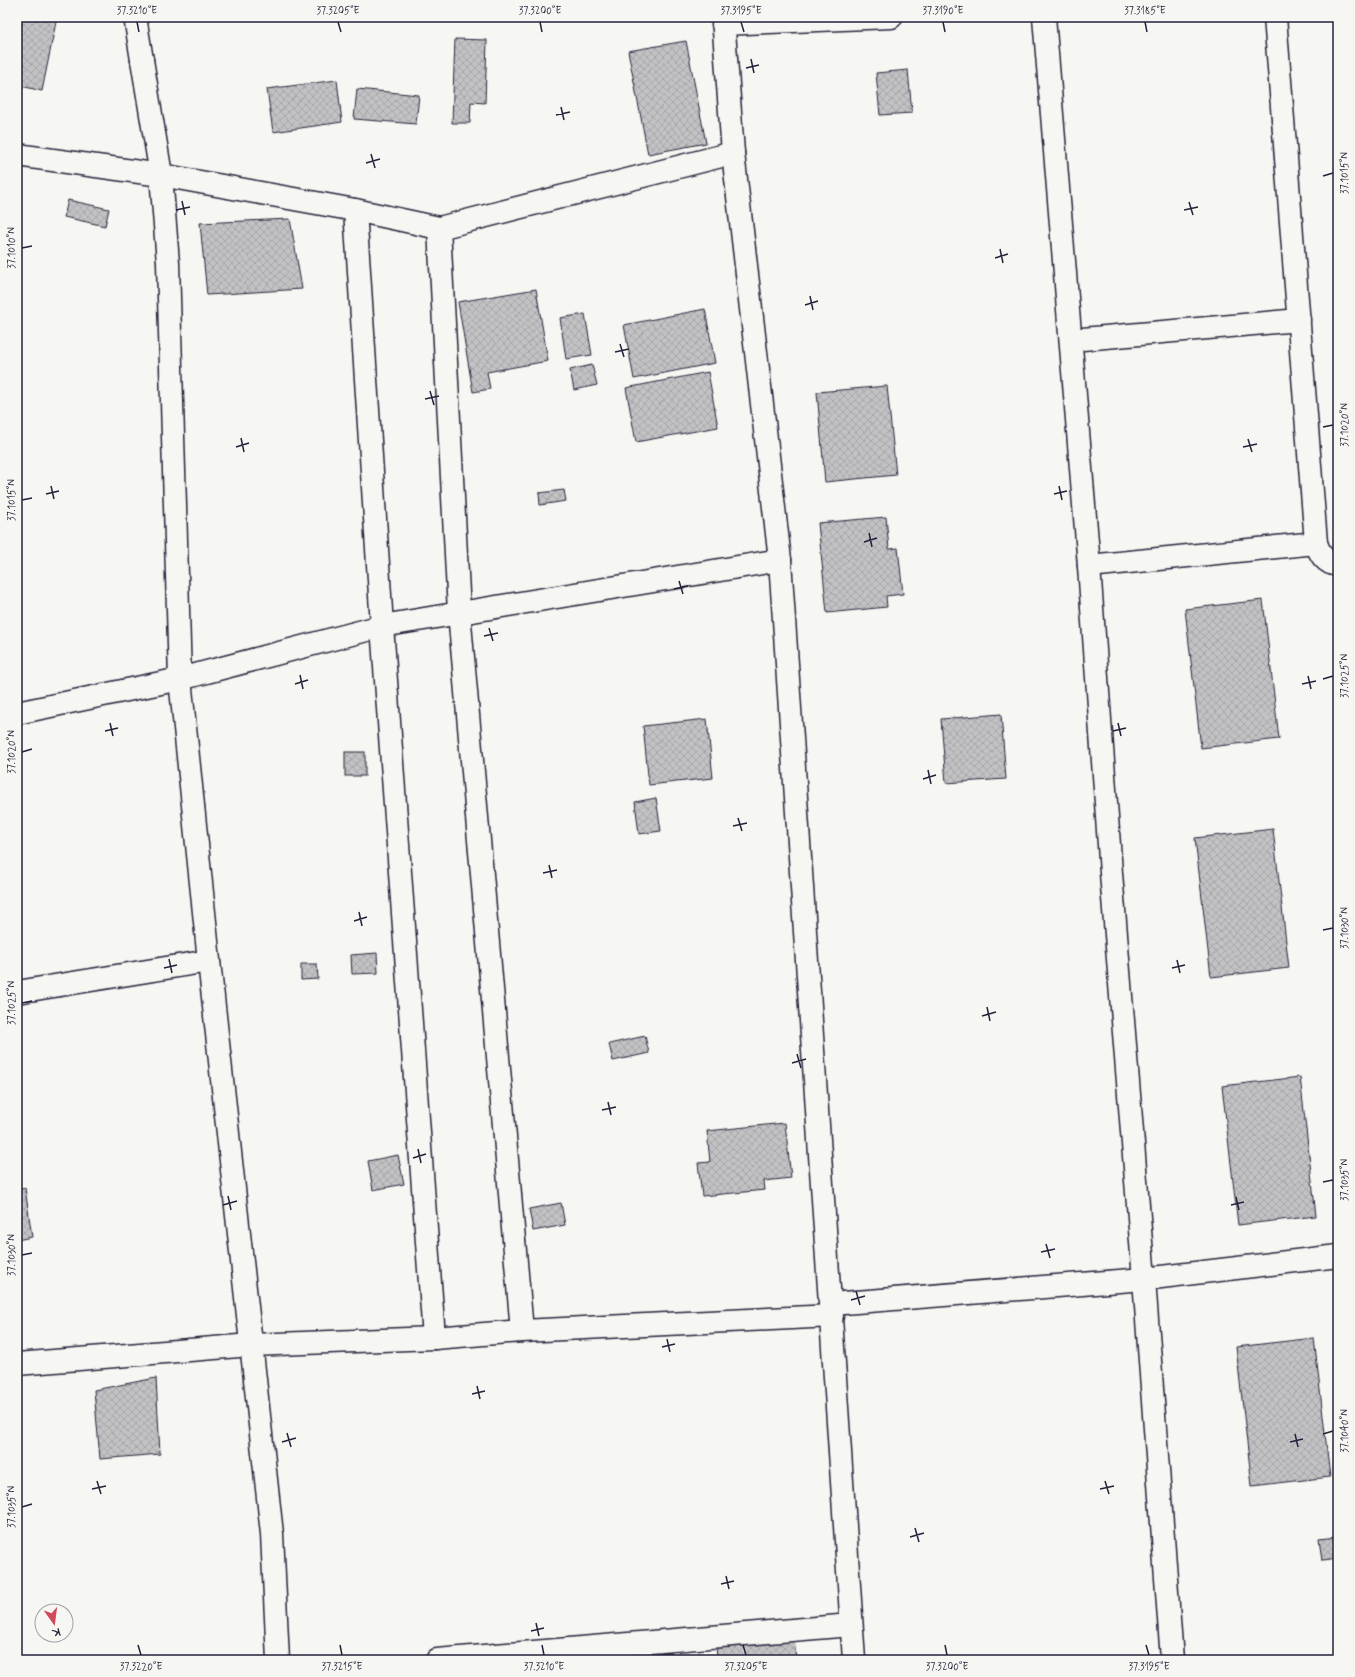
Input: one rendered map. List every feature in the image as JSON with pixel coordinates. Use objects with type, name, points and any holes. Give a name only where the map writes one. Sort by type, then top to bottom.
[{"type":"street","points":[[135,17],[161,175],[168,263],[180,679],[209,961],[272,1534],[278,1660]]},
{"type":"street","points":[[142,60],[143,17]]},
{"type":"street","points":[[854,1660],[780,560],[733,153],[723,21],[891,17]]},
{"type":"street","points":[[1044,17],[1089,566],[1110,873],[1144,1279],[1172,1660]]},
{"type":"street","points":[[1276,17],[1316,543],[1321,555],[1332,564],[1338,565]]},
{"type":"street","points":[[17,155],[161,175],[355,210],[439,228],[733,153]]},
{"type":"street","points":[[355,210],[382,626],[434,1338]]},
{"type":"street","points":[[439,228],[459,612],[522,1331]]},
{"type":"street","points":[[1071,340],[1299,320]]},
{"type":"street","points":[[1089,566],[1316,543]]},
{"type":"street","points":[[17,713],[180,679],[382,626],[459,612],[780,560]]},
{"type":"street","points":[[17,992],[209,961]]},
{"type":"street","points":[[17,1364],[251,1345],[434,1338],[831,1310],[1144,1279],[1338,1256]]},
{"type":"street","points":[[437,1660],[851,1624]]},
{"type":"building","points":[[17,17],[57,17],[42,91],[17,85]]},
{"type":"building","points":[[455,39],[487,40],[485,103],[471,102],[470,123],[452,123]]},
{"type":"building","points":[[686,41],[706,143],[648,154],[628,51]]},
{"type":"building","points":[[908,70],[912,113],[880,115],[876,73]]},
{"type":"building","points":[[337,80],[342,122],[273,132],[267,89]]},
{"type":"building","points":[[357,89],[419,95],[416,124],[354,119]]},
{"type":"building","points":[[68,200],[109,209],[105,226],[64,217]]},
{"type":"building","points":[[290,219],[302,289],[207,295],[200,223]]},
{"type":"building","points":[[536,289],[548,361],[487,372],[490,389],[473,392],[458,302]]},
{"type":"building","points":[[705,309],[715,363],[634,379],[624,325]]},
{"type":"building","points":[[585,314],[592,355],[566,359],[560,318]]},
{"type":"building","points":[[592,365],[597,385],[574,390],[570,370]]},
{"type":"building","points":[[708,372],[718,427],[636,442],[626,388]]},
{"type":"building","points":[[887,386],[896,475],[825,482],[817,392]]},
{"type":"building","points":[[564,490],[566,501],[540,505],[539,493]]},
{"type":"building","points":[[886,517],[889,549],[898,548],[903,594],[886,596],[887,607],[827,613],[818,523]]},
{"type":"building","points":[[1263,600],[1279,739],[1201,748],[1185,609]]},
{"type":"building","points":[[1001,714],[1006,779],[946,783],[941,719]]},
{"type":"building","points":[[707,719],[713,778],[649,785],[643,726]]},
{"type":"building","points":[[345,752],[365,752],[365,776],[345,776]]},
{"type":"building","points":[[656,798],[661,831],[639,834],[635,802]]},
{"type":"building","points":[[1273,829],[1289,968],[1211,977],[1195,838]]},
{"type":"building","points":[[377,953],[378,973],[352,974],[351,955]]},
{"type":"building","points":[[301,964],[317,964],[318,979],[301,980]]},
{"type":"building","points":[[645,1036],[649,1053],[613,1061],[609,1044]]},
{"type":"building","points":[[1300,1077],[1316,1216],[1238,1225],[1222,1086]]},
{"type":"building","points":[[785,1123],[791,1178],[764,1181],[765,1190],[702,1196],[698,1163],[710,1162],[707,1131]]},
{"type":"building","points":[[398,1155],[404,1184],[373,1190],[368,1161]]},
{"type":"building","points":[[25,1188],[32,1237],[17,1240],[17,1190]]},
{"type":"building","points":[[561,1203],[565,1225],[533,1231],[529,1209]]},
{"type":"building","points":[[1314,1338],[1330,1477],[1252,1486],[1236,1347]]},
{"type":"building","points":[[156,1378],[160,1454],[100,1459],[94,1390]]},
{"type":"building","points":[[1338,1536],[1338,1559],[1322,1561],[1319,1538]]},
{"type":"building","points":[[794,1637],[796,1660],[717,1660],[716,1644]]},
{"type":"building","points":[[671,1648],[672,1660],[588,1660],[587,1656]]}]
